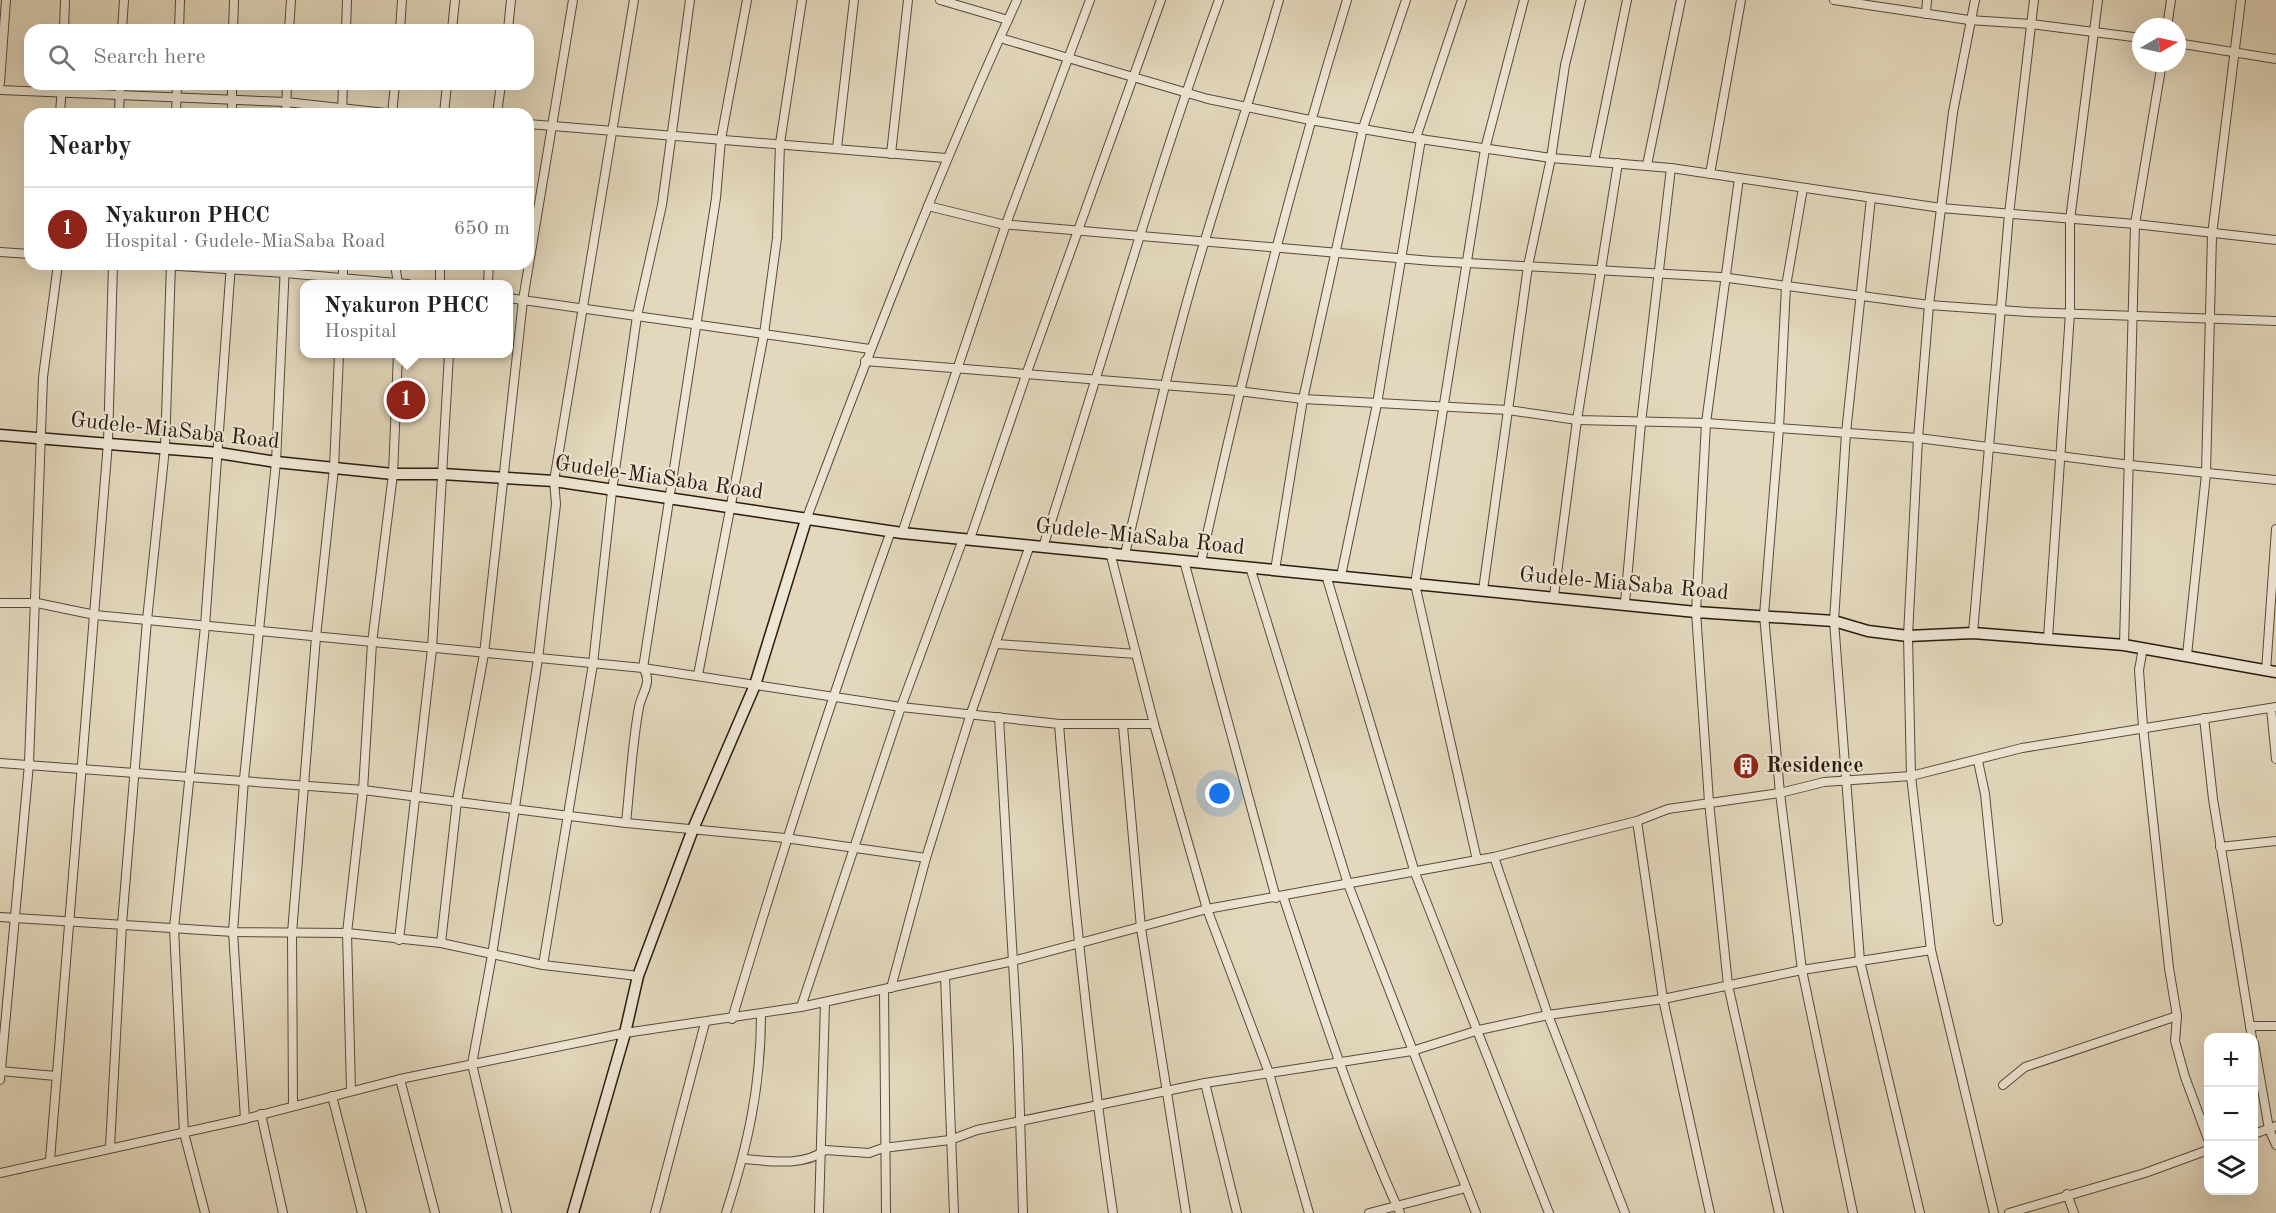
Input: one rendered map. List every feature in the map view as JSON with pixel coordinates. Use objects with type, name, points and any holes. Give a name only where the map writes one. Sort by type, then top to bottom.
[{"type":"main road","name":"Gudele-MiaSaba Road","points":[[0,435],[108,442],[219,453],[276,462],[393,474],[442,474],[554,481],[896,532],[1696,612],[1834,621],[1868,631],[1908,636],[1973,633],[2124,645],[2271,672]]},
{"type":"main road","points":[[573,1213],[625,1033],[638,976],[693,829],[754,685],[806,520]]},
{"type":"street","points":[[0,83],[6,0]]},
{"type":"street","points":[[64,24],[65,0]]},
{"type":"street","points":[[123,24],[124,0]]},
{"type":"street","points":[[179,24],[180,0]]},
{"type":"street","points":[[233,24],[234,0]]},
{"type":"street","points":[[289,24],[291,0]]},
{"type":"street","points":[[346,24],[347,0]]},
{"type":"street","points":[[400,24],[402,0]]},
{"type":"street","points":[[453,24],[455,0]]},
{"type":"street","points":[[509,24],[511,0]]},
{"type":"street","points":[[534,232],[573,0]]},
{"type":"street","points":[[507,1213],[472,1064],[492,955],[538,659],[556,504],[554,481],[585,309],[634,0]]},
{"type":"street","points":[[543,965],[593,664],[612,491],[637,316],[662,205],[690,0]]},
{"type":"street","points":[[626,823],[639,705],[648,678],[643,668],[716,198],[721,139],[747,0]]},
{"type":"street","points":[[698,675],[728,507],[764,334],[777,238],[780,143],[802,0]]},
{"type":"street","points":[[837,148],[854,0]]},
{"type":"street","points":[[891,154],[908,0]]},
{"type":"street","points":[[940,0],[1008,20]]},
{"type":"street","points":[[806,520],[865,361],[946,159],[1017,0]]},
{"type":"street","points":[[732,1019],[785,838],[832,697],[957,369],[1006,224],[1067,56],[1090,0]]},
{"type":"street","points":[[801,1008],[901,707],[967,539],[1161,0]]},
{"type":"street","points":[[1043,547],[1097,381],[1139,234],[1185,92],[1219,0]]},
{"type":"street","points":[[1125,554],[1165,386],[1204,241],[1249,106],[1279,0]]},
{"type":"street","points":[[1201,562],[1238,391],[1310,120],[1347,0]]},
{"type":"street","points":[[1275,570],[1303,399],[1362,128],[1406,0]]},
{"type":"street","points":[[1341,576],[1377,404],[1419,139],[1462,0]]},
{"type":"street","points":[[1477,860],[1415,584],[1485,149],[1524,0]]},
{"type":"street","points":[[1483,590],[1528,266],[1551,158],[1565,65],[1581,0]]},
{"type":"street","points":[[1594,161],[1627,0]]},
{"type":"street","points":[[1647,165],[1681,0]]},
{"type":"street","points":[[1710,174],[1741,0]]},
{"type":"street","points":[[1834,0],[1969,20],[2031,24],[2132,37]]},
{"type":"street","points":[[1926,14],[1927,0]]},
{"type":"street","points":[[1975,0],[1974,13],[1969,20],[1953,112],[1929,305],[1918,438],[1908,636],[1911,776],[1931,950],[1994,1213]]},
{"type":"street","points":[[1973,633],[2009,214],[2034,0]]},
{"type":"street","points":[[2048,638],[2070,313],[2070,220],[2098,0]]},
{"type":"street","points":[[2168,18],[2171,0]]},
{"type":"street","points":[[2187,655],[2206,474],[2212,235],[2241,0]]},
{"type":"street","points":[[1000,38],[1185,92],[1310,120],[1419,139],[1551,158],[1671,168],[1941,208],[2135,224],[2212,235],[2276,240]]},
{"type":"street","points":[[2186,45],[2276,59]]},
{"type":"street","points":[[2124,645],[2135,224],[2160,72]]},
{"type":"street","points":[[0,90],[286,102],[323,108]]},
{"type":"street","points":[[60,108],[61,90]]},
{"type":"street","points":[[119,108],[120,90]]},
{"type":"street","points":[[176,108],[177,90]]},
{"type":"street","points":[[232,90],[232,108]]},
{"type":"street","points":[[286,108],[287,90]]},
{"type":"street","points":[[342,108],[343,90]]},
{"type":"street","points":[[394,108],[395,90]]},
{"type":"street","points":[[445,108],[446,90]]},
{"type":"street","points":[[498,108],[500,90]]},
{"type":"street","points":[[534,125],[780,143],[946,159]]},
{"type":"street","points":[[1554,596],[1599,271],[1618,163]]},
{"type":"street","points":[[1624,603],[1657,274],[1671,168]]},
{"type":"street","points":[[1739,178],[1706,423],[1696,612],[1709,802],[1728,985],[1779,1213]]},
{"type":"street","points":[[1803,188],[1786,286],[1779,428],[1764,615],[1780,793],[1802,970],[1853,1213]]},
{"type":"street","points":[[1871,198],[1863,296],[1846,433],[1834,621],[1860,961],[1920,1213]]},
{"type":"street","points":[[928,206],[1006,224],[1465,263],[1725,278],[1929,305],[2276,321]]},
{"type":"street","points":[[0,252],[24,254]]},
{"type":"street","points":[[56,1076],[0,1074],[29,764],[37,603],[43,377],[57,270]]},
{"type":"street","points":[[50,1160],[108,442],[113,270]]},
{"type":"street","points":[[110,1147],[122,924],[147,620],[165,448],[170,270]]},
{"type":"street","points":[[205,1213],[184,1133],[174,928],[205,626],[219,453],[230,270]]},
{"type":"street","points":[[246,1119],[232,932],[244,779],[276,462],[285,270]]},
{"type":"street","points":[[294,270],[339,280]]},
{"type":"street","points":[[441,943],[457,801],[484,654],[502,478],[528,270]]},
{"type":"street","points":[[513,299],[870,349]]},
{"type":"street","points":[[293,1106],[292,933],[316,637],[334,468],[339,358]]},
{"type":"street","points":[[351,1090],[347,933],[363,790],[372,643],[393,474],[398,358]]},
{"type":"street","points":[[399,940],[432,649],[449,358]]},
{"type":"street","points":[[865,361],[1238,391],[1303,399],[1508,410],[1577,420],[1706,423],[1918,438],[2060,457],[2276,480]]},
{"type":"street","points":[[2271,672],[2276,529]]},
{"type":"street","points":[[886,1213],[883,1148],[887,989],[971,713],[1030,545]]},
{"type":"street","points":[[1110,552],[1154,724],[1208,909],[1269,1073],[1309,1213]]},
{"type":"street","points":[[1184,561],[1280,897],[1338,1063],[1400,1213]]},
{"type":"street","points":[[1250,567],[1348,884],[1476,1213]]},
{"type":"street","points":[[1326,575],[1415,873],[1479,1030],[1548,1213]]},
{"type":"street","points":[[0,603],[37,603],[95,615],[643,668],[901,707],[1059,724],[1123,726],[1154,724]]},
{"type":"street","points":[[997,644],[1136,654]]},
{"type":"street","points":[[2143,648],[2139,670],[2143,727],[2169,968],[2177,1016],[2175,1041],[2185,1077],[2204,1128]]},
{"type":"street","points":[[0,1173],[50,1160],[246,1119],[400,1079],[625,1033],[801,1008],[1012,961],[1208,909],[1494,857],[1637,821],[1668,809],[1780,793],[1824,782],[1911,776],[2022,748],[2274,708],[2276,759]]},
{"type":"street","points":[[999,717],[1023,1213]]},
{"type":"street","points":[[2204,718],[2220,847],[2252,1033]]},
{"type":"street","points":[[1059,724],[1079,944],[1097,1105],[1113,1213]]},
{"type":"street","points":[[1123,726],[1141,928],[1186,1213]]},
{"type":"street","points":[[1978,760],[1985,794],[1998,921]]},
{"type":"street","points":[[0,763],[244,779],[363,790],[414,798],[514,807],[626,823],[785,838],[926,858]]},
{"type":"street","points":[[1637,821],[1663,999],[1710,1213]]},
{"type":"street","points":[[2220,847],[2276,841]]},
{"type":"street","points":[[1494,857],[1548,1015],[1625,1213]]},
{"type":"street","points":[[0,917],[232,932],[347,933],[441,943],[543,965],[638,976]]},
{"type":"street","points":[[744,1159],[782,1162],[819,1155],[825,1150],[869,1153],[883,1148],[950,1140],[977,1130],[1167,1090],[1412,1051],[1479,1030],[1548,1015],[1663,999],[1802,970],[1931,950]]},
{"type":"street","points":[[945,976],[954,1213]]},
{"type":"street","points":[[819,1213],[825,1002]]},
{"type":"street","points":[[726,1213],[744,1159],[755,1113],[761,1058],[761,1014]]},
{"type":"street","points":[[2003,1085],[2025,1067],[2177,1016]]},
{"type":"street","points":[[655,1213],[705,1023]]},
{"type":"street","points":[[2250,1026],[2276,1026]]},
{"type":"street","points":[[2258,1065],[2276,1145]]},
{"type":"street","points":[[400,1079],[435,1213]]},
{"type":"street","points":[[1205,1083],[1237,1213]]},
{"type":"street","points":[[332,1096],[362,1213]]},
{"type":"street","points":[[261,1114],[283,1213]]},
{"type":"street","points":[[2009,1213],[2067,1194],[2145,1173],[2204,1151]]},
{"type":"street","points":[[1369,1213],[1466,1188]]},
{"type":"street","points":[[2067,1194],[2074,1213]]},
{"type":"place","name":"Nyakuron PHCC","points":[[406,400]]},
{"type":"place","name":"Residence","points":[[1746,766]]}]
